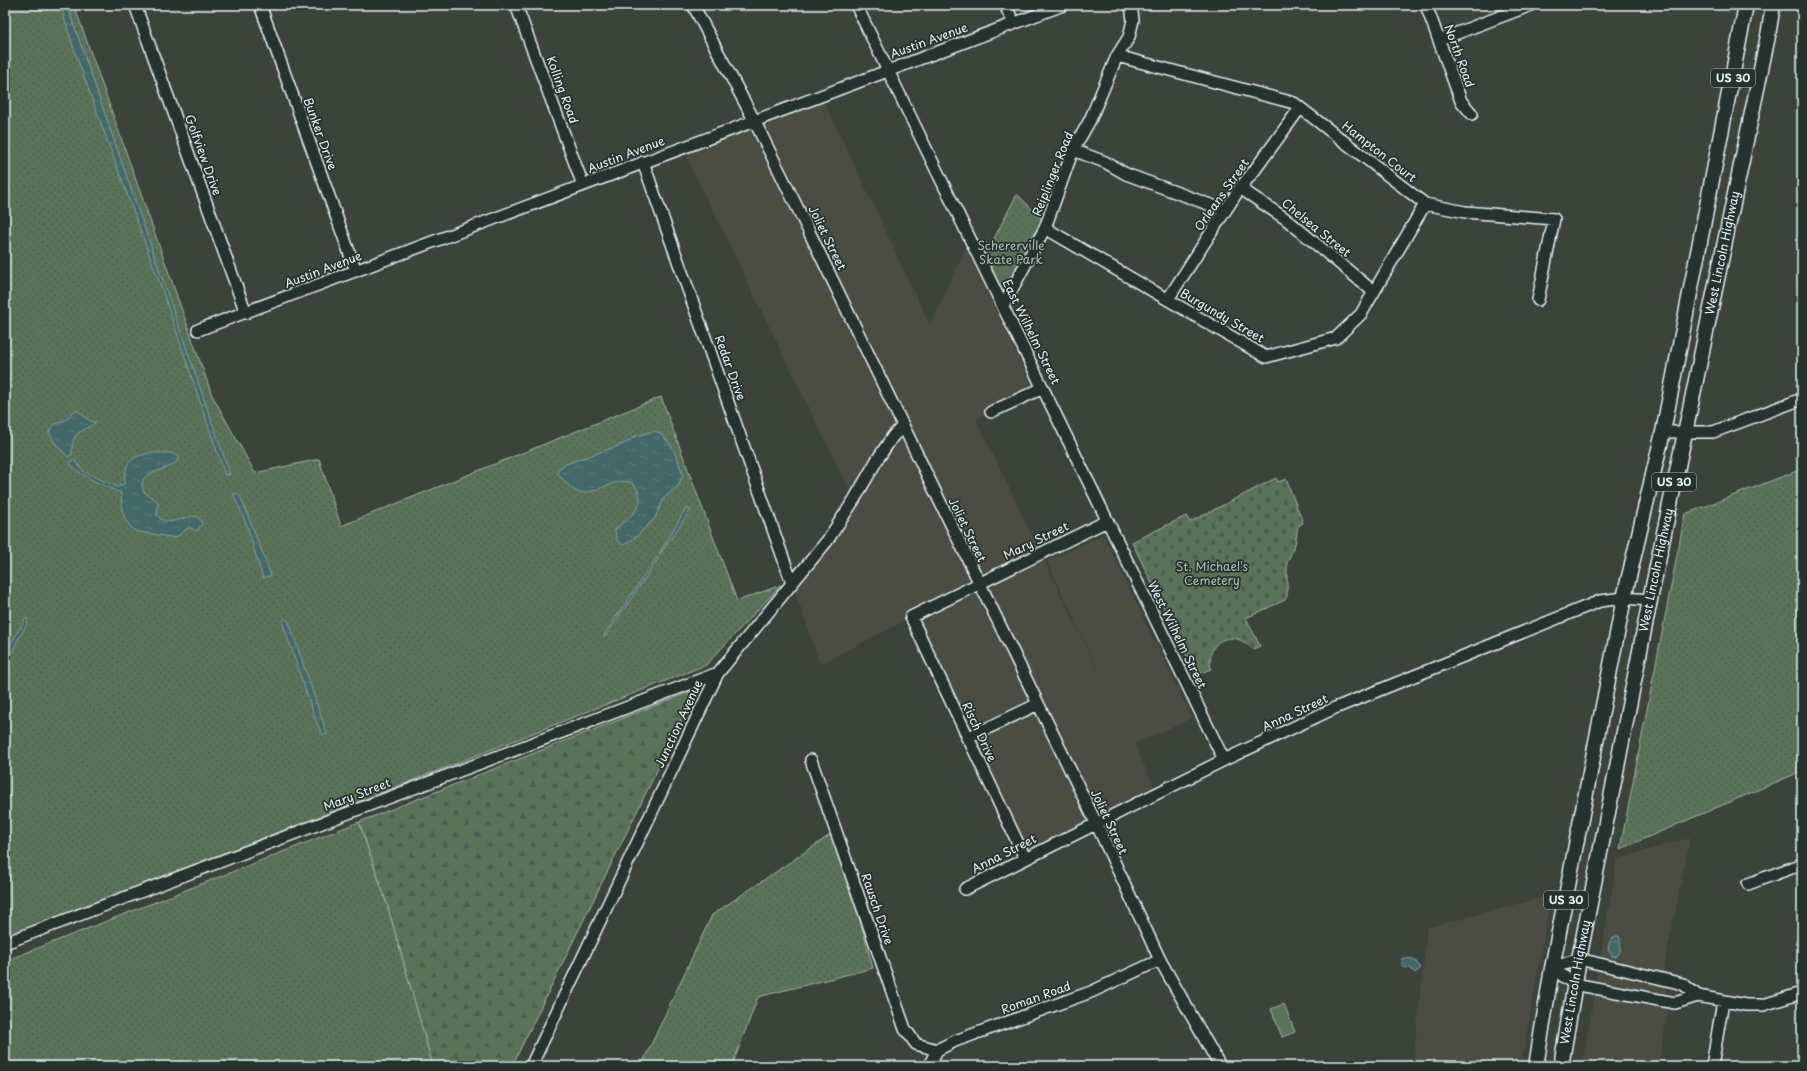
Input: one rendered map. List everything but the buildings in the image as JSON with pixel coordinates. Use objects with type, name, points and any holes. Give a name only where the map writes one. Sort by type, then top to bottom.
[{"type":"main road","name":"West Lincoln Highway","points":[[1536,1066],[1552,968],[1624,598],[1663,432],[1746,5]]},
{"type":"main road","name":"West Lincoln Highway","points":[[1561,1066],[1574,984],[1650,600],[1768,36],[1773,5]]},
{"type":"street","name":"Golfview Drive","points":[[135,5],[246,313]]},
{"type":"street","name":"Bunker Drive","points":[[260,5],[356,271]]},
{"type":"street","name":"Kolling Road","points":[[516,5],[583,185]]},
{"type":"street","name":"Joliet Street","points":[[693,5],[754,120],[1096,823],[1160,960],[1220,1066]]},
{"type":"street","name":"East Wilhelm Street","points":[[856,5],[1107,520]]},
{"type":"street","points":[[1005,5],[1014,23]]},
{"type":"street","name":"Austin Avenue","points":[[198,330],[1063,5]]},
{"type":"street","name":"Reiplinger Road","points":[[1003,306],[1045,228],[1074,150],[1090,120],[1117,56],[1129,37],[1133,20],[1131,5]]},
{"type":"street","name":"North Road","points":[[1426,5],[1462,101],[1472,114]]},
{"type":"street","points":[[1439,40],[1531,5]]},
{"type":"street","name":"Hampton Court","points":[[1117,56],[1294,103],[1425,204],[1465,212],[1554,219],[1538,300]]},
{"type":"street","name":"Orleans Street","points":[[1168,299],[1224,210],[1300,108]]},
{"type":"street","points":[[1074,150],[1105,162],[1126,174],[1224,210]]},
{"type":"street","name":"Redar Drive","points":[[643,162],[792,583]]},
{"type":"street","name":"Chelsea Street","points":[[1240,188],[1286,218],[1374,292]]},
{"type":"street","name":"Burgundy Street","points":[[1045,228],[1266,356],[1336,338],[1361,314],[1425,204]]},
{"type":"street","points":[[991,412],[1044,388]]},
{"type":"street","points":[[1663,432],[1714,432],[1802,399]]},
{"type":"street","name":"Junction Avenue","points":[[531,1066],[718,672],[827,541],[854,500],[877,460],[893,436],[903,426]]},
{"type":"street","name":"Mary Street","points":[[911,617],[1107,520]]},
{"type":"street","name":"West Wilhelm Street","points":[[1107,520],[1224,760]]},
{"type":"street","name":"Anna Street","points":[[964,889],[1224,760],[1335,708],[1600,601],[1624,598],[1650,600]]},
{"type":"street","name":"Risch Drive","points":[[911,617],[1025,858]]},
{"type":"street","name":"Mary Street","points":[[5,943],[718,672]]},
{"type":"street","points":[[967,738],[1038,704]]},
{"type":"street","name":"Rausch Drive","points":[[811,760],[905,1029],[916,1044],[937,1050]]},
{"type":"street","points":[[1748,884],[1802,864]]},
{"type":"street","points":[[1552,968],[1579,959],[1683,984],[1698,996],[1746,1005],[1763,1005],[1802,993]]},
{"type":"street","name":"Roman Road","points":[[937,1050],[955,1041],[1092,992],[1160,960]]},
{"type":"street","points":[[1552,968],[1574,984],[1675,1003],[1698,996]]},
{"type":"street","points":[[1712,1066],[1723,1001]]},
{"type":"street","points":[[929,1066],[937,1050]]},
{"type":"shaded area","points":[[821,95],[930,325],[966,248],[1035,392],[976,419],[1107,690],[1047,561],[1103,535],[1192,718],[1134,744],[1157,793],[1025,858],[911,618],[820,664],[792,583],[854,500],[684,152]]},
{"type":"shaded area","points":[[1690,838],[1664,967],[1668,1009],[1659,1066],[1582,1066],[1617,859]]},
{"type":"shaded area","points":[[1551,895],[1521,1066],[1413,1066],[1427,928]]},
{"type":"green space","points":[[5,5],[74,5],[212,395],[255,473],[319,459],[341,526],[661,397],[737,601],[781,585],[706,665],[5,941]]},
{"type":"green space","name":"Schererville Skate Park","points":[[1017,194],[1047,224],[1003,306],[982,262]]},
{"type":"green space","points":[[1802,469],[1802,771],[1620,849],[1685,514]]},
{"type":"green space","name":"St. Michael's Cemetery","points":[[1276,478],[1278,482],[1286,479],[1303,523],[1298,526],[1295,544],[1287,563],[1287,596],[1285,600],[1246,618],[1260,646],[1253,649],[1237,639],[1229,638],[1222,640],[1216,644],[1212,650],[1210,659],[1211,669],[1196,675],[1132,542],[1186,516],[1190,522]]},
{"type":"green space","points":[[697,689],[512,1066],[433,1066],[387,904],[359,822]]},
{"type":"green space","points":[[359,822],[387,904],[433,1066],[5,1066],[5,961]]},
{"type":"green space","points":[[836,831],[873,968],[758,997],[732,1066],[641,1066],[712,915]]},
{"type":"green space","points":[[1284,1004],[1295,1032],[1282,1037],[1271,1009]]},
{"type":"water","points":[[60,5],[67,5],[230,474],[225,475],[162,289],[77,58]]},
{"type":"water","points":[[74,411],[78,411],[90,421],[96,422],[75,436],[72,446],[72,454],[68,457],[55,443],[49,432],[53,425],[66,420]]},
{"type":"water","points":[[655,431],[665,438],[673,449],[683,475],[678,486],[664,498],[655,518],[637,536],[624,545],[619,543],[615,530],[633,514],[639,505],[639,494],[635,486],[629,482],[622,481],[582,493],[575,491],[569,486],[558,474],[558,469],[566,464],[624,444],[636,436]]},
{"type":"water","points":[[150,453],[171,453],[179,457],[171,466],[149,475],[144,479],[142,484],[144,492],[158,502],[157,515],[163,520],[169,521],[176,521],[195,516],[199,518],[202,524],[197,531],[189,527],[175,538],[135,531],[126,521],[122,510],[121,493],[85,476],[73,467],[70,462],[74,460],[84,472],[117,487],[124,484],[127,466],[130,462],[137,457]]},
{"type":"water","points":[[233,494],[238,494],[241,498],[271,575],[263,578],[246,523]]},
{"type":"water","points":[[689,509],[690,511],[659,554],[685,510]]},
{"type":"water","points":[[656,558],[658,559],[605,637],[604,635]]},
{"type":"water","points":[[26,618],[28,619],[27,623],[5,665],[7,650]]},
{"type":"water","points":[[285,618],[289,622],[327,734],[323,735],[316,721],[283,624],[283,620]]},
{"type":"water","points":[[1615,936],[1619,936],[1621,944],[1619,953],[1616,957],[1612,956],[1608,950],[1610,941]]},
{"type":"water","points":[[1402,958],[1414,959],[1421,968],[1415,973],[1410,968],[1402,967]]}]
